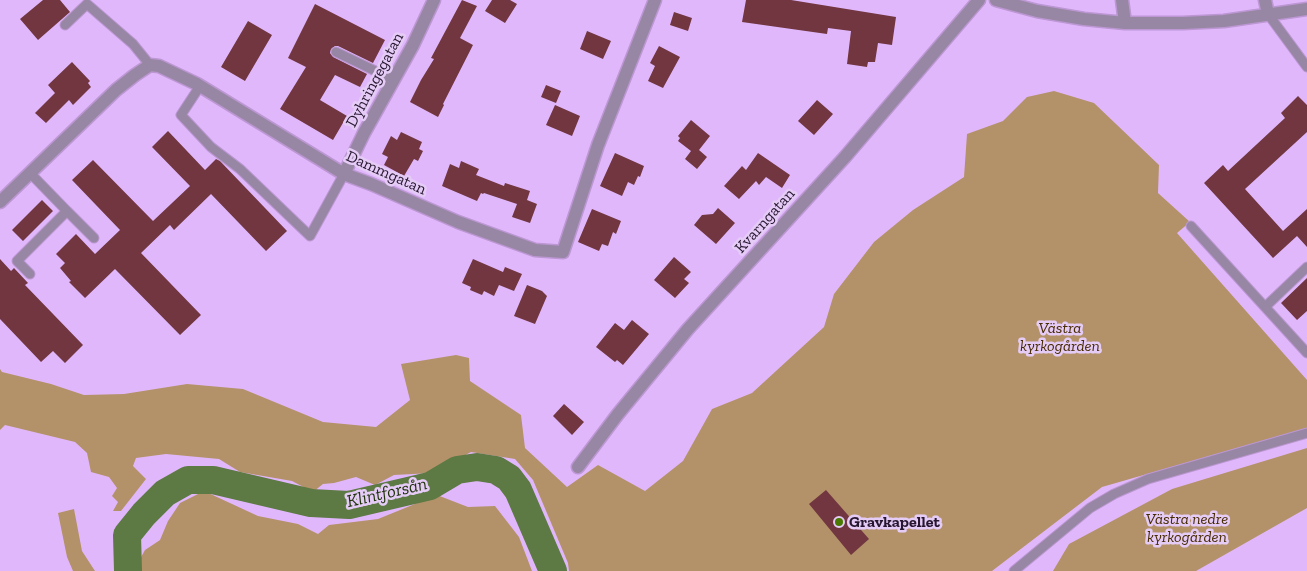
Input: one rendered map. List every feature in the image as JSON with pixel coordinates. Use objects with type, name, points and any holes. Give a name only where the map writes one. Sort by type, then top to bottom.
[{"type":"street","name":"Dyhringegatan","points":[[344,174],[434,0]]},
{"type":"street","name":"Dammgatan","points":[[150,65],[159,66],[200,86],[344,174],[458,222],[535,250],[562,252],[598,145],[655,0]]},
{"type":"street","name":"Kvarngatan","points":[[578,467],[618,414],[688,329],[845,157],[979,0]]},
{"type":"street","points":[[996,0],[1037,11],[1084,19],[1125,23],[1224,21],[1307,9]]},
{"type":"street","points":[[1122,0],[1125,23]]},
{"type":"street","points":[[1266,0],[1268,14]]},
{"type":"street","points":[[0,202],[116,90],[150,65]]},
{"type":"lane","points":[[65,24],[91,2],[133,44],[150,65]]},
{"type":"lane","points":[[1268,14],[1307,66]]},
{"type":"lane","points":[[336,52],[394,80]]},
{"type":"lane","points":[[200,86],[181,115],[211,147],[240,168],[310,236],[344,174]]},
{"type":"lane","points":[[30,174],[94,238]]},
{"type":"lane","points":[[30,274],[16,261],[67,212]]},
{"type":"lane","points":[[1191,226],[1307,353]]},
{"type":"lane","points":[[1265,307],[1307,267]]},
{"type":"lane","points":[[1014,571],[1090,508],[1109,496],[1148,479],[1307,433]]},
{"type":"green space","name":"Västra kyrkogården","points":[[1054,91],[1094,103],[1159,165],[1158,193],[1190,222],[1177,233],[1307,380],[1307,428],[1102,487],[992,571],[569,571],[568,563],[533,480],[515,459],[471,452],[432,473],[394,475],[375,485],[356,477],[323,484],[313,492],[292,481],[240,472],[219,459],[166,454],[136,458],[133,466],[146,479],[121,511],[113,511],[118,502],[112,496],[117,488],[109,477],[91,472],[87,453],[75,442],[5,425],[0,430],[0,369],[2,372],[51,384],[84,395],[124,394],[187,384],[243,389],[323,422],[376,427],[410,400],[401,364],[456,355],[469,358],[470,381],[521,415],[525,448],[567,487],[598,465],[645,491],[683,461],[712,409],[752,393],[824,327],[834,294],[874,242],[913,210],[964,177],[967,134],[1003,121],[1027,97]]},
{"type":"green space","name":"Västra nedre kyrkogården","points":[[1307,448],[1307,508],[1196,571],[1053,571],[1069,544],[1172,489]]},
{"type":"green space","points":[[204,491],[258,516],[298,524],[318,534],[329,525],[378,519],[437,495],[468,507],[495,506],[519,537],[532,571],[137,571],[136,566],[145,550],[160,540],[168,521],[180,503]]},
{"type":"green space","points":[[74,509],[82,551],[95,571],[73,571],[67,557],[58,513]]},
{"type":"building","points":[[43,0],[60,0],[70,12],[38,40],[20,19]]},
{"type":"building","points":[[462,0],[477,6],[460,38],[473,45],[438,117],[410,102],[434,59],[431,58]]},
{"type":"building","points":[[492,0],[510,0],[517,4],[505,23],[485,11]]},
{"type":"building","points":[[746,0],[791,0],[896,17],[892,45],[878,43],[875,62],[868,62],[867,67],[847,64],[851,31],[828,28],[827,34],[742,22]]},
{"type":"building","points":[[315,4],[385,40],[373,63],[338,46],[331,49],[330,53],[333,57],[367,74],[360,87],[335,75],[320,100],[347,116],[333,140],[280,109],[306,67],[288,58]]},
{"type":"building","points":[[674,12],[692,18],[688,31],[670,25]]},
{"type":"building","points":[[248,21],[272,35],[245,81],[221,67]]},
{"type":"building","points":[[587,31],[611,41],[603,59],[580,49]]},
{"type":"building","points":[[659,46],[680,57],[663,88],[648,81],[655,66],[650,63]]},
{"type":"building","points":[[72,62],[90,81],[88,83],[91,87],[73,105],[69,100],[46,123],[35,113],[55,93],[48,85]]},
{"type":"building","points":[[546,85],[561,91],[556,103],[541,97]]},
{"type":"building","points":[[1298,96],[1307,105],[1307,132],[1245,189],[1283,231],[1307,209],[1307,247],[1297,236],[1273,258],[1204,183],[1223,165],[1228,171],[1285,118],[1281,113]]},
{"type":"building","points":[[817,100],[833,114],[814,135],[798,121]]},
{"type":"building","points":[[555,105],[580,116],[572,136],[546,125]]},
{"type":"building","points":[[691,120],[710,136],[699,150],[707,157],[697,169],[685,159],[691,151],[678,141],[680,138],[678,136]]},
{"type":"building","points":[[168,131],[205,170],[216,159],[220,161],[287,231],[266,251],[211,194],[174,230],[170,225],[141,253],[201,315],[180,335],[115,269],[85,298],[69,282],[71,281],[60,268],[65,263],[56,254],[76,234],[95,254],[120,230],[72,180],[93,160],[153,221],[190,186],[152,147]]},
{"type":"building","points":[[401,132],[422,142],[419,149],[423,151],[418,161],[414,159],[404,176],[384,165],[388,157],[382,154],[391,136],[397,140]]},
{"type":"building","points":[[615,153],[644,166],[640,177],[638,176],[634,185],[628,182],[622,196],[600,186]]},
{"type":"building","points":[[758,153],[790,175],[782,188],[766,177],[759,185],[756,181],[739,199],[724,186],[742,166],[746,170]]},
{"type":"building","points":[[461,161],[479,169],[476,175],[504,186],[505,183],[530,191],[527,200],[537,204],[530,223],[512,217],[517,204],[484,193],[481,193],[477,201],[442,186],[450,164],[459,168]]},
{"type":"building","points":[[42,200],[53,211],[23,241],[12,230]]},
{"type":"building","points":[[718,208],[735,223],[716,244],[694,225],[702,215],[713,214]]},
{"type":"building","points":[[592,209],[621,221],[616,234],[613,232],[608,246],[602,244],[599,251],[578,242]]},
{"type":"building","points":[[674,257],[691,272],[684,279],[689,283],[675,298],[654,280]]},
{"type":"building","points":[[0,259],[11,271],[14,268],[28,283],[25,285],[83,345],[65,363],[53,351],[41,362],[0,319]]},
{"type":"building","points":[[473,259],[503,272],[505,267],[522,274],[514,291],[499,285],[494,296],[484,291],[482,295],[470,290],[471,287],[462,283]]},
{"type":"building","points":[[1307,278],[1307,311],[1297,320],[1281,303]]},
{"type":"building","points":[[527,285],[542,291],[547,296],[535,324],[514,316]]},
{"type":"building","points":[[632,320],[649,334],[623,365],[617,360],[615,362],[596,347],[615,323],[624,330]]},
{"type":"building","points":[[564,404],[584,422],[572,435],[553,416]]},
{"type":"building","name":"Gravkapellet","points":[[826,490],[869,539],[851,555],[809,504]]},
{"type":"waterway","name":"Klintforsån","points":[[128,571],[127,535],[165,493],[188,480],[213,480],[311,503],[349,505],[430,486],[457,470],[477,467],[496,470],[509,478],[518,490],[553,571]]},
{"type":"place","name":"Gravkapellet","points":[[839,522]]}]
